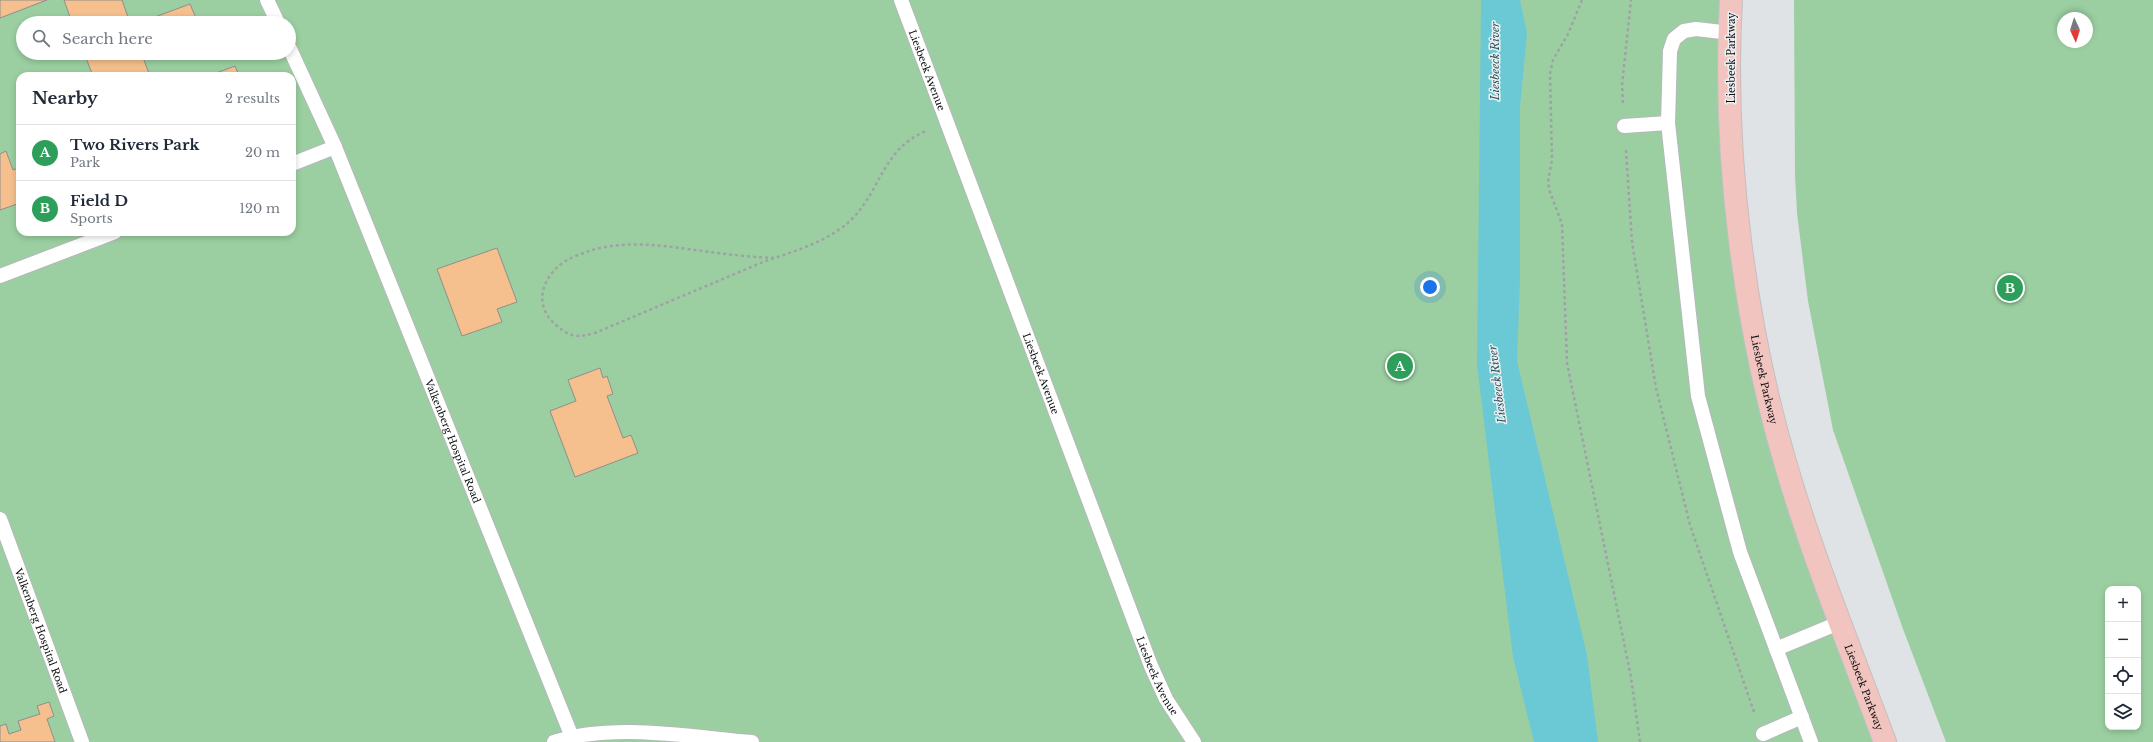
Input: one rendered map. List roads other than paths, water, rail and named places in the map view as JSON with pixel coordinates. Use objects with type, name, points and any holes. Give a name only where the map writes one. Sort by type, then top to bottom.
[{"type":"main road","name":"Liesbeek Parkway","points":[[1731,0],[1731,124],[1735,188],[1740,234],[1754,326],[1771,407],[1791,481],[1815,554],[1885,742]]},
{"type":"lane","points":[[267,0],[275,16]]},
{"type":"lane","name":"Liesbeek Avenue","points":[[901,0],[1151,666],[1166,699],[1194,742]]},
{"type":"lane","points":[[1731,33],[1696,29],[1684,31],[1674,39],[1670,51],[1668,123],[1698,396],[1740,552],[1811,742]]},
{"type":"lane","name":"Valkenberg Hospital Road","points":[[295,60],[335,147],[573,739]]},
{"type":"lane","points":[[1624,126],[1668,123]]},
{"type":"lane","points":[[296,162],[335,147]]},
{"type":"lane","points":[[0,276],[105,236]]},
{"type":"lane","name":"Valkenberg Hospital Road","points":[[0,519],[82,742]]},
{"type":"lane","points":[[1776,649],[1841,622]]},
{"type":"lane","points":[[1763,734],[1802,717]]},
{"type":"lane","points":[[554,742],[622,731],[752,742]]},
{"type":"water","name":"Liesbeeck River","points":[[1481,0],[1520,0],[1527,33],[1520,107],[1520,279],[1517,361],[1587,655],[1598,742],[1534,742],[1513,657],[1477,365]]},
{"type":"place","name":"Field D","points":[[2010,288]]},
{"type":"place","name":"Two Rivers Park","points":[[1400,366]]}]
